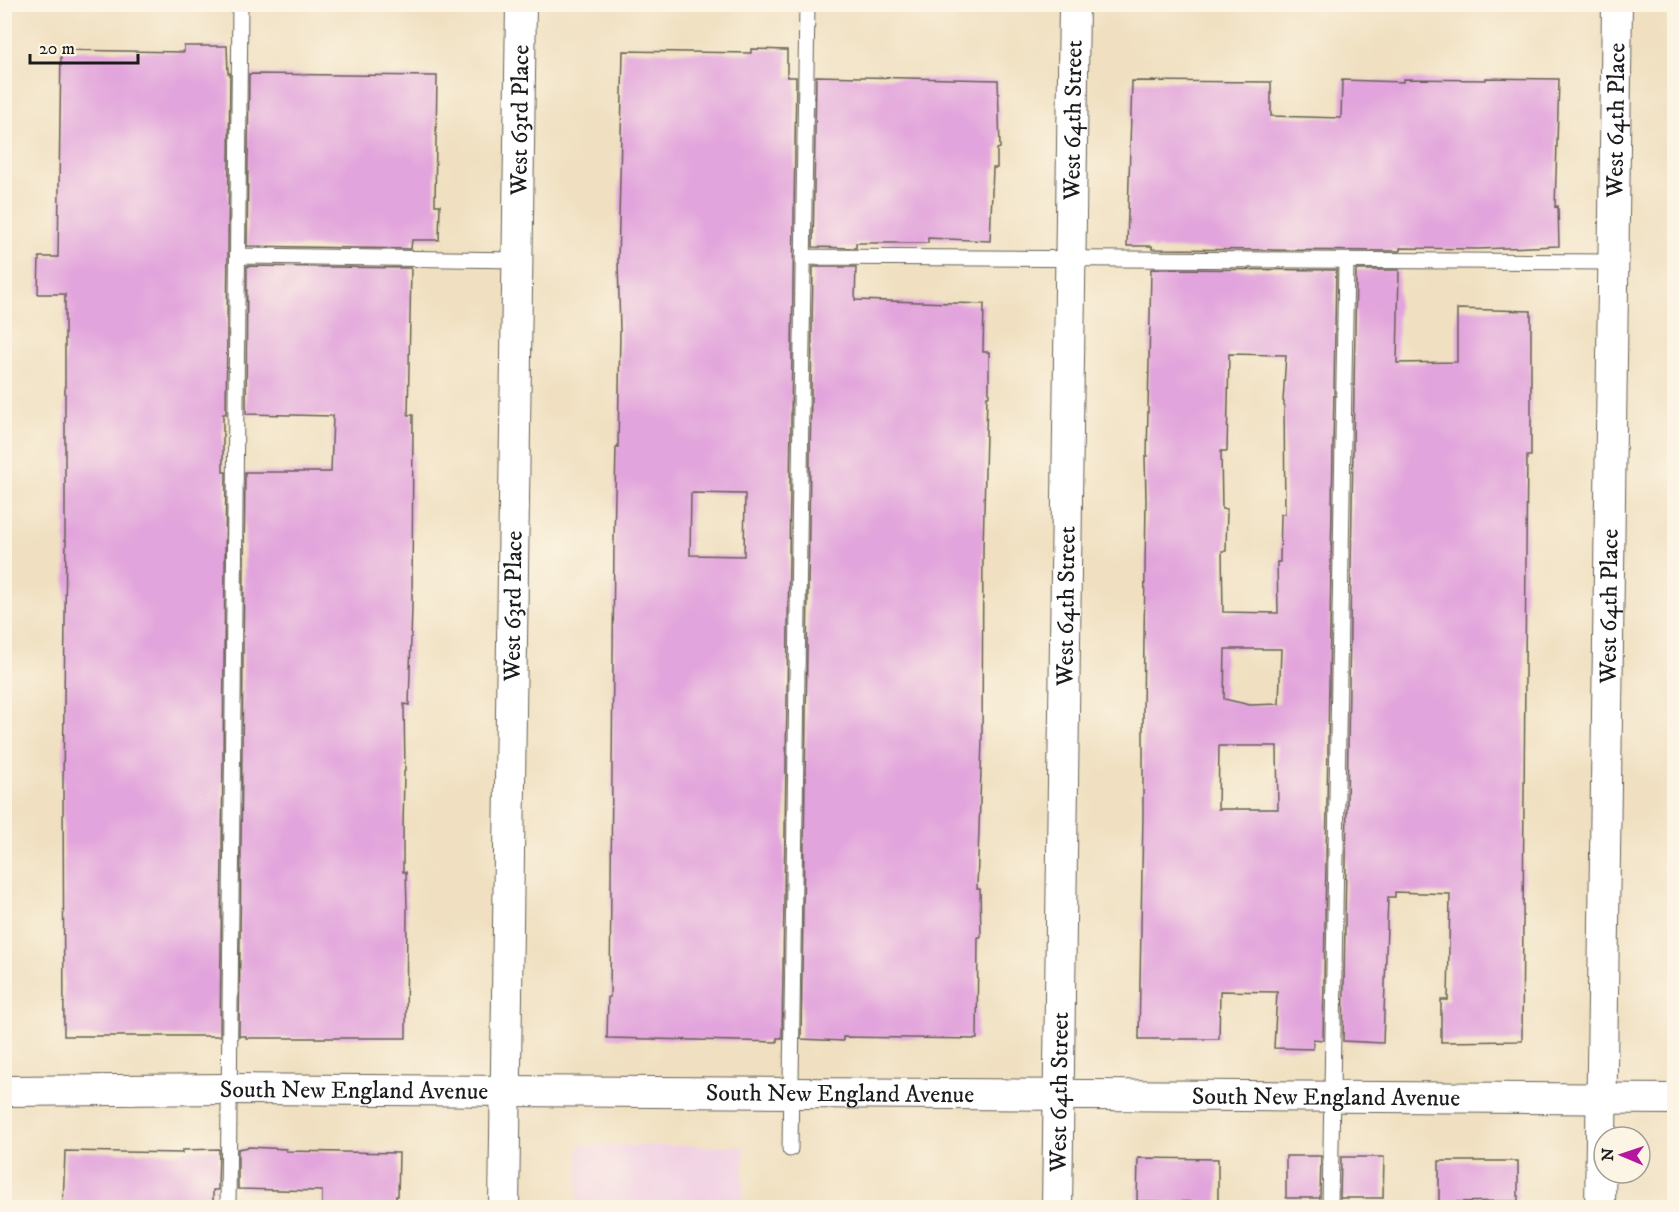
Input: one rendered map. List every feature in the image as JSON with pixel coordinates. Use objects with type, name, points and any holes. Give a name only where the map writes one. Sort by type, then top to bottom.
[{"type":"street","name":"West 63rd Place","points":[[504,1208],[521,4]]},
{"type":"street","name":"West 64th Street","points":[[1057,1208],[1074,4]]},
{"type":"street","name":"West 64th Place","points":[[1600,1208],[1617,4]]},
{"type":"street","name":"South New England Avenue","points":[[4,1091],[229,1089],[1674,1100]]},
{"type":"lane","points":[[228,1208],[240,4]]},
{"type":"lane","points":[[790,1149],[807,4]]},
{"type":"lane","points":[[238,256],[518,260]]},
{"type":"lane","points":[[803,257],[1613,262]]},
{"type":"lane","points":[[1330,1208],[1346,261]]},
{"type":"shaded area","points":[[579,1145],[744,1146],[743,1207],[577,1207]]},
{"type":"building","points":[[184,46],[227,46],[228,73],[230,73],[226,414],[223,414],[223,472],[226,472],[220,1036],[64,1036],[65,294],[38,294],[39,257],[58,257],[61,50],[184,52]]},
{"type":"building","points":[[751,49],[787,50],[787,77],[796,77],[782,1038],[777,1038],[777,1042],[607,1038],[608,997],[610,997],[614,542],[616,447],[618,447],[620,330],[618,263],[623,51],[751,53]],"holes":[[[691,493],[745,494],[744,556],[690,555]]]},
{"type":"building","points":[[249,74],[437,76],[435,205],[440,205],[439,240],[412,240],[411,249],[247,246]]},
{"type":"building","points":[[816,76],[998,80],[1000,148],[997,149],[997,168],[993,168],[990,241],[928,238],[928,243],[856,243],[856,248],[813,247]]},
{"type":"building","points":[[1486,78],[1559,79],[1555,207],[1558,206],[1559,246],[1478,249],[1400,248],[1400,251],[1152,249],[1152,246],[1127,246],[1132,81],[1271,82],[1271,116],[1341,118],[1342,80],[1403,82],[1403,79],[1486,80]]},
{"type":"building","points":[[247,266],[411,268],[408,415],[413,415],[412,607],[409,705],[404,704],[403,830],[403,872],[406,872],[407,908],[406,1038],[246,1038],[246,1036],[239,1036],[245,472],[331,472],[333,416],[246,414]]},
{"type":"building","points":[[813,267],[856,267],[855,300],[984,304],[983,352],[989,352],[989,396],[987,396],[983,548],[982,741],[977,889],[980,889],[981,937],[978,937],[977,1039],[843,1037],[843,1041],[801,1039]]},
{"type":"building","points":[[1151,269],[1336,270],[1323,1040],[1313,1039],[1313,1049],[1274,1048],[1277,992],[1220,991],[1219,1039],[1139,1039],[1145,456],[1147,456]],"holes":[[[1229,354],[1286,355],[1283,401],[1285,514],[1281,514],[1280,562],[1277,562],[1278,613],[1223,612],[1222,551],[1226,551],[1227,509],[1222,509],[1221,451],[1227,451]],[[1225,649],[1281,649],[1279,704],[1250,705],[1224,699]],[[1219,746],[1277,746],[1278,809],[1218,809]]]},
{"type":"building","points":[[1356,270],[1399,270],[1397,363],[1457,362],[1457,309],[1531,311],[1531,456],[1527,456],[1522,1041],[1441,1042],[1441,1000],[1448,1000],[1450,894],[1395,892],[1395,897],[1388,897],[1383,1043],[1343,1041]]},
{"type":"building","points":[[249,1147],[286,1149],[286,1151],[399,1153],[396,1208],[322,1208],[322,1191],[238,1189],[238,1149]]},
{"type":"building","points":[[219,1149],[218,1190],[213,1190],[213,1208],[63,1208],[65,1151],[182,1153],[182,1150]]},
{"type":"building","points":[[1286,1156],[1321,1156],[1320,1198],[1286,1198]]},
{"type":"building","points":[[1341,1157],[1384,1157],[1383,1198],[1340,1198]]},
{"type":"building","points":[[1138,1158],[1218,1159],[1218,1202],[1137,1201]]},
{"type":"building","points":[[1439,1161],[1518,1161],[1518,1201],[1439,1202]]}]
